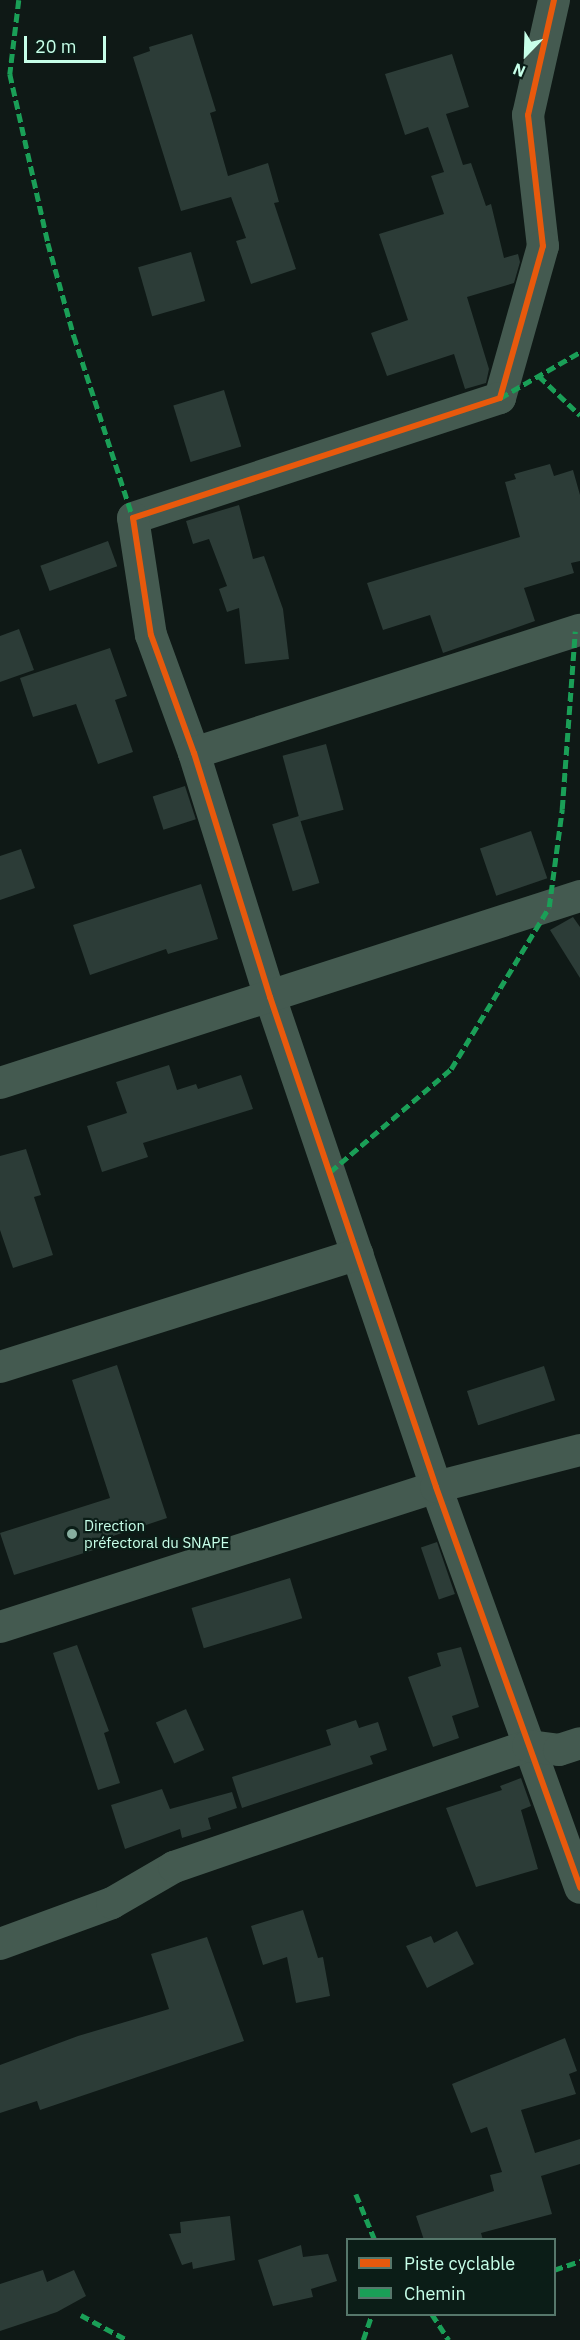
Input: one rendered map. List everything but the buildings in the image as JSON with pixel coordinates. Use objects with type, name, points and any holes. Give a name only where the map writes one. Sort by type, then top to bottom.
[{"type":"street","points":[[554,0],[528,115],[543,246],[500,398],[133,518],[151,635],[194,753],[270,997],[436,1487],[580,1888]]},
{"type":"street","points":[[194,753],[580,630]]},
{"type":"street","points":[[0,1083],[580,896]]},
{"type":"street","points":[[0,1367],[358,1254]]},
{"type":"street","points":[[0,1627],[436,1487],[580,1450]]},
{"type":"street","points":[[0,1944],[112,1903],[174,1867],[528,1746],[559,1750],[580,1743]]},
{"type":"marked path","points":[[19,0],[10,74],[48,243],[74,336],[133,518]]},
{"type":"marked path","points":[[500,398],[580,352]]},
{"type":"marked path","points":[[539,376],[580,415]]},
{"type":"marked path","points":[[330,1172],[451,1069],[549,907],[562,809],[575,631]]},
{"type":"marked path","points":[[356,2194],[374,2238]]},
{"type":"marked path","points":[[556,2269],[580,2261]]},
{"type":"marked path","points":[[81,2315],[127,2340]]},
{"type":"marked path","points":[[363,2340],[371,2316]]},
{"type":"marked path","points":[[433,2316],[449,2340]]},
{"type":"cycle path","points":[[554,0],[528,115],[543,246],[500,398],[133,518],[151,635],[194,753],[270,997],[436,1487],[580,1888]]},
{"type":"place","name":"Direction préfectoral du SNAPE","points":[[72,1534]]}]
